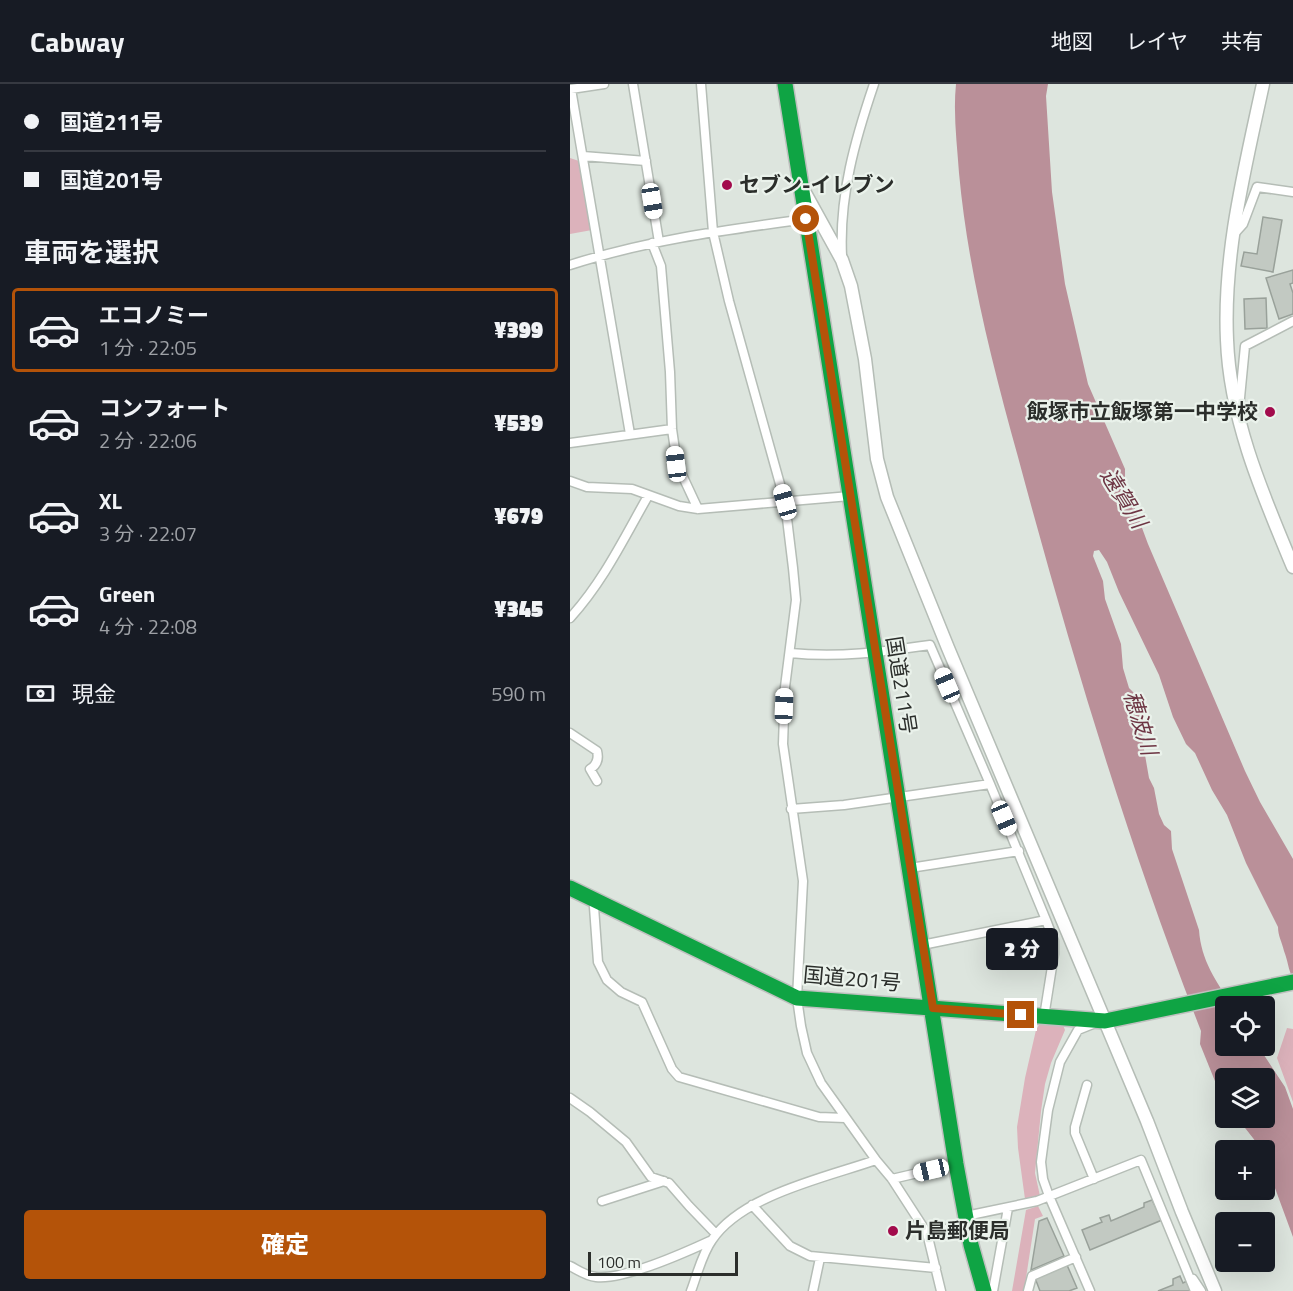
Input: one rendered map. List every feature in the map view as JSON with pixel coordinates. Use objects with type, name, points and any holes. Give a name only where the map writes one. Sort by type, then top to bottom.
[{"type":"highway","name":"国道211号","points":[[785,84],[956,1164],[977,1272],[984,1291]]},
{"type":"highway","name":"国道201号","points":[[570,888],[797,998],[1110,1021],[1293,982]]},
{"type":"street","points":[[604,84],[570,89],[630,434]]},
{"type":"street","points":[[633,84],[661,266],[676,464],[698,509]]},
{"type":"street","points":[[701,84],[713,232],[729,301],[785,502],[796,600],[785,687],[783,744],[803,881],[798,1010],[807,1053],[821,1083],[892,1179],[927,1233],[941,1291]]},
{"type":"street","points":[[874,84],[860,125],[844,192],[841,231],[842,260],[856,311],[865,359],[877,459],[887,497],[1110,1021],[1182,1212],[1215,1291]]},
{"type":"street","points":[[1263,84],[1247,157],[1226,289],[1227,343],[1238,411],[1251,461],[1293,567]]},
{"type":"street","points":[[583,156],[646,160]]},
{"type":"street","points":[[800,186],[842,260]]},
{"type":"street","points":[[1234,234],[1244,224],[1257,187],[1293,192]]},
{"type":"street","points":[[570,265],[600,255],[656,242],[806,219]]},
{"type":"street","points":[[1238,411],[1245,346],[1293,321]]},
{"type":"street","points":[[570,443],[672,429]]},
{"type":"street","points":[[570,481],[586,487],[632,489],[679,506],[698,509],[849,496]]},
{"type":"street","points":[[570,618],[585,602],[616,554],[648,496]]},
{"type":"street","points":[[790,653],[836,656],[930,645],[1019,851],[1054,941],[1044,1017]]},
{"type":"street","points":[[570,733],[597,751],[598,758],[595,766],[590,769],[597,781]]},
{"type":"street","points":[[791,809],[844,805],[990,784]]},
{"type":"street","points":[[910,868],[1019,851]]},
{"type":"street","points":[[596,901],[594,907],[598,962],[607,980],[621,992],[642,1002],[672,1069],[679,1077],[819,1117],[845,1118]]},
{"type":"street","points":[[922,945],[1046,920]]},
{"type":"street","points":[[1090,1291],[1049,1196],[1043,1179],[1041,1162],[1048,1110],[1060,1062],[1078,1030],[1087,1025],[1110,1021]]},
{"type":"street","points":[[1087,1086],[1075,1133],[1094,1179]]},
{"type":"street","points":[[570,1098],[626,1142],[651,1177],[669,1183],[713,1237]]},
{"type":"street","points":[[570,1266],[590,1276],[604,1277],[643,1268],[682,1254],[713,1237],[752,1205],[772,1195],[876,1160]]},
{"type":"street","points":[[927,1233],[1049,1196],[1141,1160],[1195,1291]]},
{"type":"street","points":[[892,1179],[956,1164]]},
{"type":"street","points":[[602,1201],[658,1185],[664,1181]]},
{"type":"street","points":[[752,1205],[797,1251],[820,1258],[936,1268]]},
{"type":"street","points":[[993,1291],[1008,1208]]},
{"type":"street","points":[[691,1291],[713,1237]]},
{"type":"street","points":[[1028,1291],[1032,1276],[1076,1257]]},
{"type":"street","points":[[813,1291],[820,1258]]},
{"type":"street","points":[[1188,1275],[1201,1291]]},
{"type":"shaded area","points":[[570,158],[579,161],[592,230],[570,234]]},
{"type":"shaded area","points":[[1040,1023],[1060,1024],[1065,1030],[1045,1084],[1035,1173],[1040,1196],[1025,1199],[1017,1127],[1025,1078],[1036,1030]]},
{"type":"shaded area","points":[[1287,1028],[1293,1029],[1293,1102],[1277,1058]]},
{"type":"shaded area","points":[[1038,1206],[1043,1216],[1035,1219],[1024,1291],[1012,1291],[1026,1210]]},
{"type":"water","points":[[956,84],[1048,84],[1046,96],[1052,192],[1065,284],[1088,384],[1125,469],[1125,482],[1148,544],[1245,771],[1293,859],[1293,979],[1278,927],[1246,863],[1227,815],[1212,790],[1195,753],[1186,744],[1173,717],[1159,675],[1107,562],[1099,550],[1094,551],[1093,556],[1103,581],[1105,599],[1121,644],[1123,668],[1129,688],[1137,696],[1145,720],[1142,738],[1149,778],[1154,788],[1159,814],[1164,825],[1171,831],[1172,849],[1199,930],[1206,961],[1226,996],[1215,996],[1215,1056],[1265,1056],[1272,1068],[1215,1068],[1215,1081],[1200,1044],[1201,1031],[1174,961],[1125,818],[1058,602],[999,387],[982,316],[963,209]]},
{"type":"water","points":[[1275,1072],[1285,1087],[1293,1109],[1293,1237],[1275,1188],[1275,1140],[1254,1140],[1245,1128],[1275,1128]]},
{"type":"building","points":[[1263,217],[1282,220],[1273,272],[1241,266],[1244,252],[1257,254]]},
{"type":"building","points":[[1293,270],[1293,283],[1290,284],[1293,293],[1293,314],[1279,319],[1266,278]]},
{"type":"building","points":[[1266,298],[1267,328],[1245,329],[1244,299]]},
{"type":"building","points":[[1152,1200],[1162,1220],[1090,1250],[1082,1230],[1102,1222],[1100,1218],[1109,1215],[1111,1221],[1144,1207],[1144,1203]]},
{"type":"building","points":[[1047,1218],[1064,1256],[1031,1270],[1039,1221]]},
{"type":"building","points":[[1067,1265],[1077,1288],[1069,1291],[1040,1291],[1035,1278]]},
{"type":"building","points":[[1180,1276],[1183,1283],[1187,1281],[1191,1291],[1158,1291],[1173,1285],[1173,1279]]},
{"type":"place","name":"セブン-イレブン","points":[[727,185]]},
{"type":"place","name":"飯塚市立飯塚第一中学校","points":[[1270,412]]},
{"type":"place","name":"片島郵便局","points":[[893,1231]]},
{"type":"route","points":[[806,219],[933,1008],[1021,1015]]},
{"type":"water label","name":"遠賀川","points":[[1124,498]]},
{"type":"water label","name":"穂波川","points":[[1141,723]]}]
